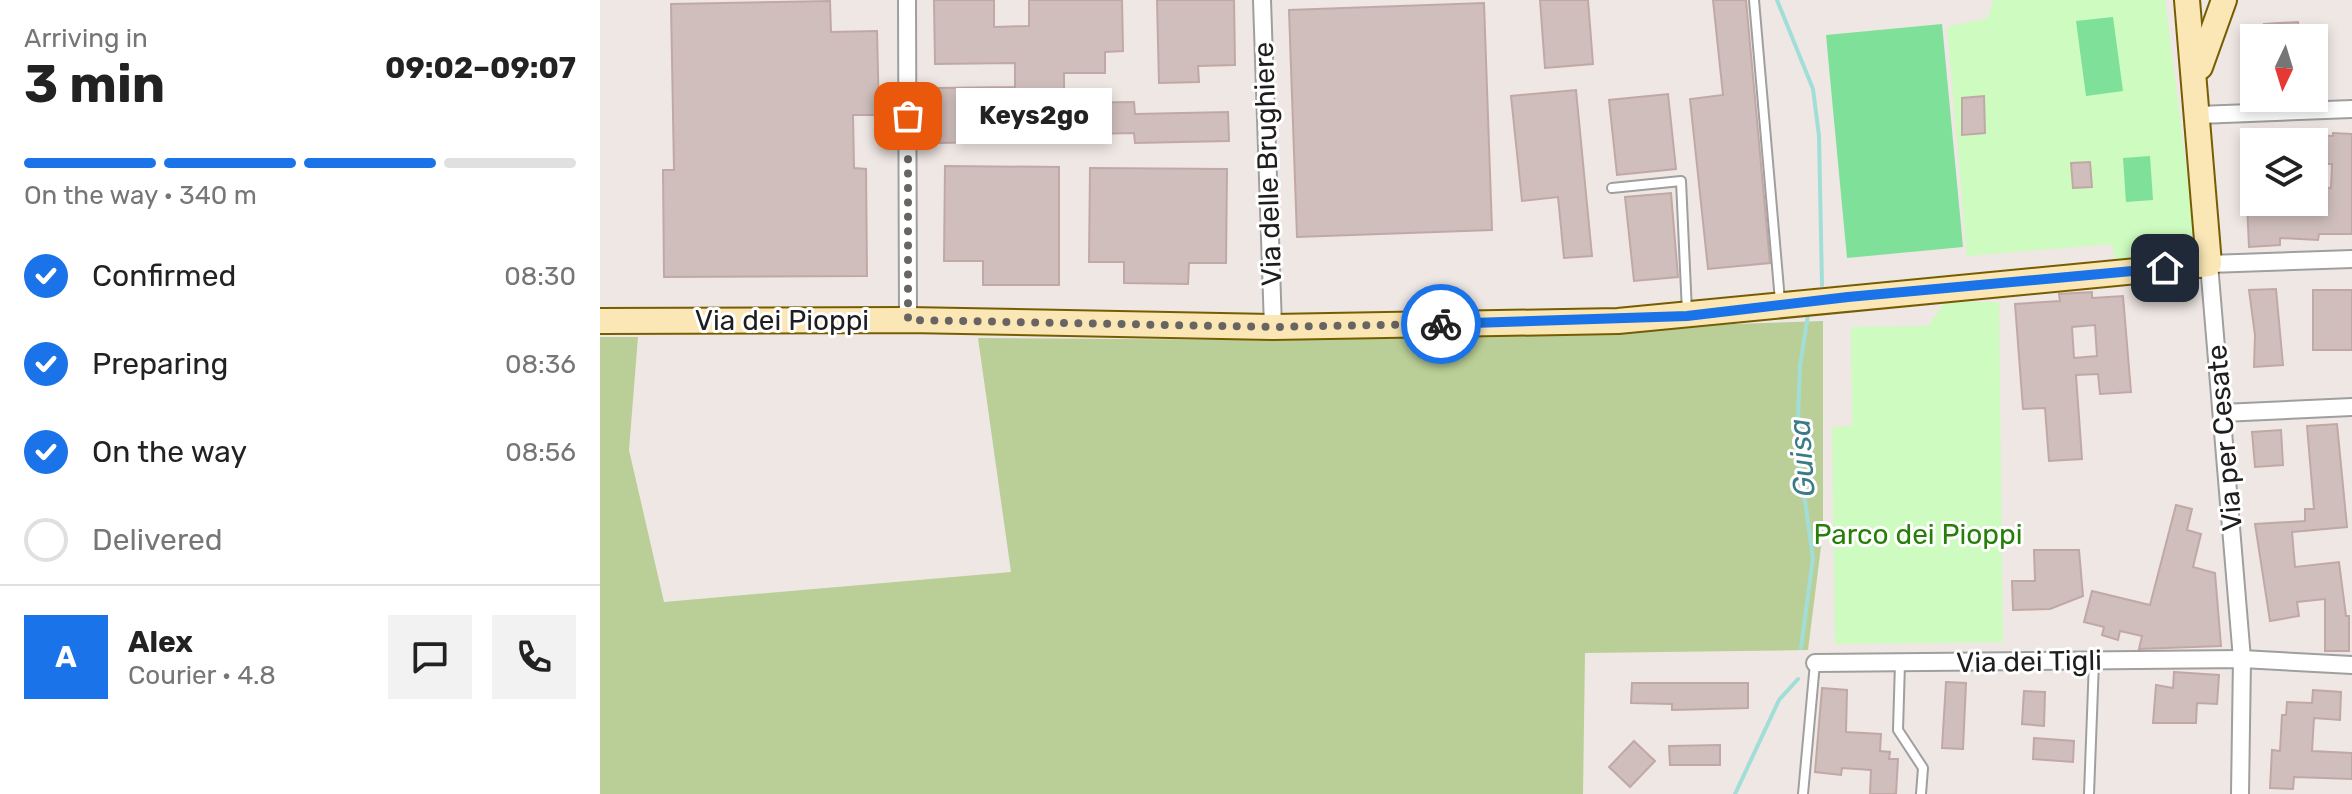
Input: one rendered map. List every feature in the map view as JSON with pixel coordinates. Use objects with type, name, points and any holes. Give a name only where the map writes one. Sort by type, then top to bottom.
[{"type":"street","points":[[907,0],[908,320]]},
{"type":"street","name":"Via delle Brughiere","points":[[1262,0],[1273,327]]},
{"type":"street","name":"Via per Cesate","points":[[2187,0],[2197,81],[2242,659],[2240,794]]},
{"type":"street","name":"Via per Cesate","points":[[2197,81],[2224,0]]},
{"type":"street","points":[[2199,115],[2352,109]]},
{"type":"street","points":[[2209,264],[2352,259]]},
{"type":"street","name":"Via dei Pioppi","points":[[600,321],[908,320],[1273,327],[1687,316],[2209,264]]},
{"type":"street","points":[[2222,413],[2352,407]]},
{"type":"street","name":"Via dei Tigli","points":[[1815,663],[2242,659],[2352,665]]},
{"type":"lane","points":[[1754,0],[1780,306]]},
{"type":"lane","points":[[1612,188],[1681,181],[1687,316]]},
{"type":"lane","points":[[2089,794],[2094,661]]},
{"type":"lane","points":[[1803,794],[1815,663]]},
{"type":"lane","points":[[1900,663],[1898,730],[1923,768],[1921,794]]},
{"type":"green space","points":[[1993,0],[2165,0],[2197,252],[2116,262],[2112,244],[1967,256],[1947,27],[1988,18]]},
{"type":"green space","points":[[2113,17],[2123,91],[2086,96],[2076,21]]},
{"type":"green space","points":[[1942,24],[1963,247],[1847,258],[1826,35]]},
{"type":"green space","points":[[2150,156],[2153,200],[2126,202],[2123,158]]},
{"type":"green space","name":"Parco dei Pioppi","points":[[1945,302],[1999,302],[2003,642],[1835,644],[1832,427],[1852,426],[1851,327],[1928,326]]},
{"type":"green space","points":[[1823,321],[1823,531],[1808,650],[1585,653],[1583,794],[600,794],[600,337],[638,337],[629,450],[664,602],[1011,572],[978,338],[1258,340]]},
{"type":"building","points":[[934,0],[994,0],[994,27],[1029,26],[1029,0],[1122,0],[1123,51],[1105,52],[1105,73],[1064,73],[1064,103],[1134,102],[1135,114],[1228,112],[1229,141],[1135,143],[1134,133],[997,136],[998,142],[938,143],[937,88],[1015,87],[1015,63],[935,64]]},
{"type":"building","points":[[1157,0],[1234,0],[1235,65],[1198,66],[1199,82],[1159,83]]},
{"type":"building","points":[[1540,0],[1588,0],[1593,64],[1545,68]]},
{"type":"building","points":[[1713,0],[1746,0],[1770,263],[1708,269],[1690,99],[1723,95]]},
{"type":"building","points":[[830,1],[831,32],[877,31],[879,115],[853,115],[854,168],[866,169],[867,276],[664,277],[663,170],[674,170],[671,4]]},
{"type":"building","points":[[1484,3],[1492,230],[1297,237],[1289,10]]},
{"type":"building","points":[[1576,90],[1592,256],[1564,258],[1558,197],[1522,201],[1511,96]]},
{"type":"building","points":[[1668,94],[1676,169],[1617,175],[1609,100]]},
{"type":"building","points":[[1984,96],[1985,133],[1962,135],[1962,98]]},
{"type":"building","points":[[2333,133],[2352,134],[2352,234],[2319,234],[2318,240],[2280,238],[2280,245],[2249,247],[2248,216],[2328,216],[2332,164],[2328,164],[2328,136],[2333,136]]},
{"type":"building","points":[[2090,162],[2092,187],[2073,188],[2071,163]]},
{"type":"building","points":[[945,166],[1059,167],[1059,285],[983,285],[983,261],[944,261]]},
{"type":"building","points":[[1090,168],[1227,169],[1226,263],[1189,263],[1188,284],[1124,283],[1124,262],[1089,262]]},
{"type":"building","points":[[1671,193],[1678,277],[1634,281],[1625,197]]},
{"type":"building","points":[[2276,289],[2283,365],[2254,367],[2255,335],[2249,290]]},
{"type":"building","points":[[2313,290],[2352,290],[2352,350],[2313,350]]},
{"type":"building","points":[[2092,292],[2092,298],[2123,296],[2131,392],[2100,394],[2098,374],[2076,375],[2082,459],[2049,461],[2045,408],[2023,409],[2015,304],[2060,301],[2059,294]],"holes":[[[2095,325],[2097,356],[2074,358],[2072,327]]]},
{"type":"building","points":[[2337,424],[2347,527],[2292,532],[2295,567],[2339,562],[2346,616],[2349,616],[2349,651],[2325,651],[2325,599],[2297,602],[2299,616],[2270,621],[2255,524],[2305,521],[2305,509],[2314,509],[2307,426]]},
{"type":"building","points":[[2281,430],[2283,465],[2255,467],[2252,432]]},
{"type":"building","points":[[2176,505],[2192,509],[2187,530],[2201,534],[2193,567],[2215,573],[2221,646],[2139,649],[2142,636],[2120,631],[2118,640],[2102,635],[2104,627],[2084,622],[2092,591],[2150,605]]},
{"type":"building","points":[[2034,550],[2079,550],[2083,596],[2050,609],[2013,610],[2012,581],[2035,581]]},
{"type":"building","points":[[2174,672],[2219,675],[2217,704],[2197,703],[2196,723],[2153,723],[2156,685],[2173,688]]},
{"type":"building","points":[[1946,682],[1966,683],[1963,749],[1942,748]]},
{"type":"building","points":[[1632,683],[1748,683],[1748,708],[1672,710],[1672,704],[1631,703]]},
{"type":"building","points":[[1822,688],[1847,690],[1846,732],[1881,734],[1880,751],[1890,752],[1889,759],[1898,759],[1896,794],[1870,794],[1871,770],[1842,768],[1841,775],[1815,772]]},
{"type":"building","points":[[2313,690],[2341,692],[2340,720],[2314,718],[2312,751],[2352,753],[2352,779],[2294,777],[2293,789],[2270,788],[2272,750],[2280,751],[2282,715],[2286,715],[2287,702],[2312,703]]},
{"type":"building","points":[[2024,691],[2045,692],[2044,726],[2022,724]]},
{"type":"building","points":[[2034,738],[2074,741],[2073,762],[2033,759]]},
{"type":"building","points":[[1634,741],[1655,761],[1630,787],[1609,767]]},
{"type":"building","points":[[1720,745],[1720,765],[1670,765],[1669,746]]},
{"type":"waterway","name":"Guisa","points":[[1777,0],[1813,89],[1819,136],[1822,285]]},
{"type":"waterway","name":"Guisa","points":[[1801,648],[1813,558],[1797,443],[1800,366],[1808,315]]},
{"type":"waterway","name":"Guisa","points":[[1735,794],[1779,700],[1798,679]]},
{"type":"way so far","points":[[908,116],[908,320],[1273,327],[1441,324]]},
{"type":"place","name":"Keys2go","points":[[908,116]]},
{"type":"route","points":[[1441,324],[1618,321],[1687,316],[1848,297],[2165,268]]}]
